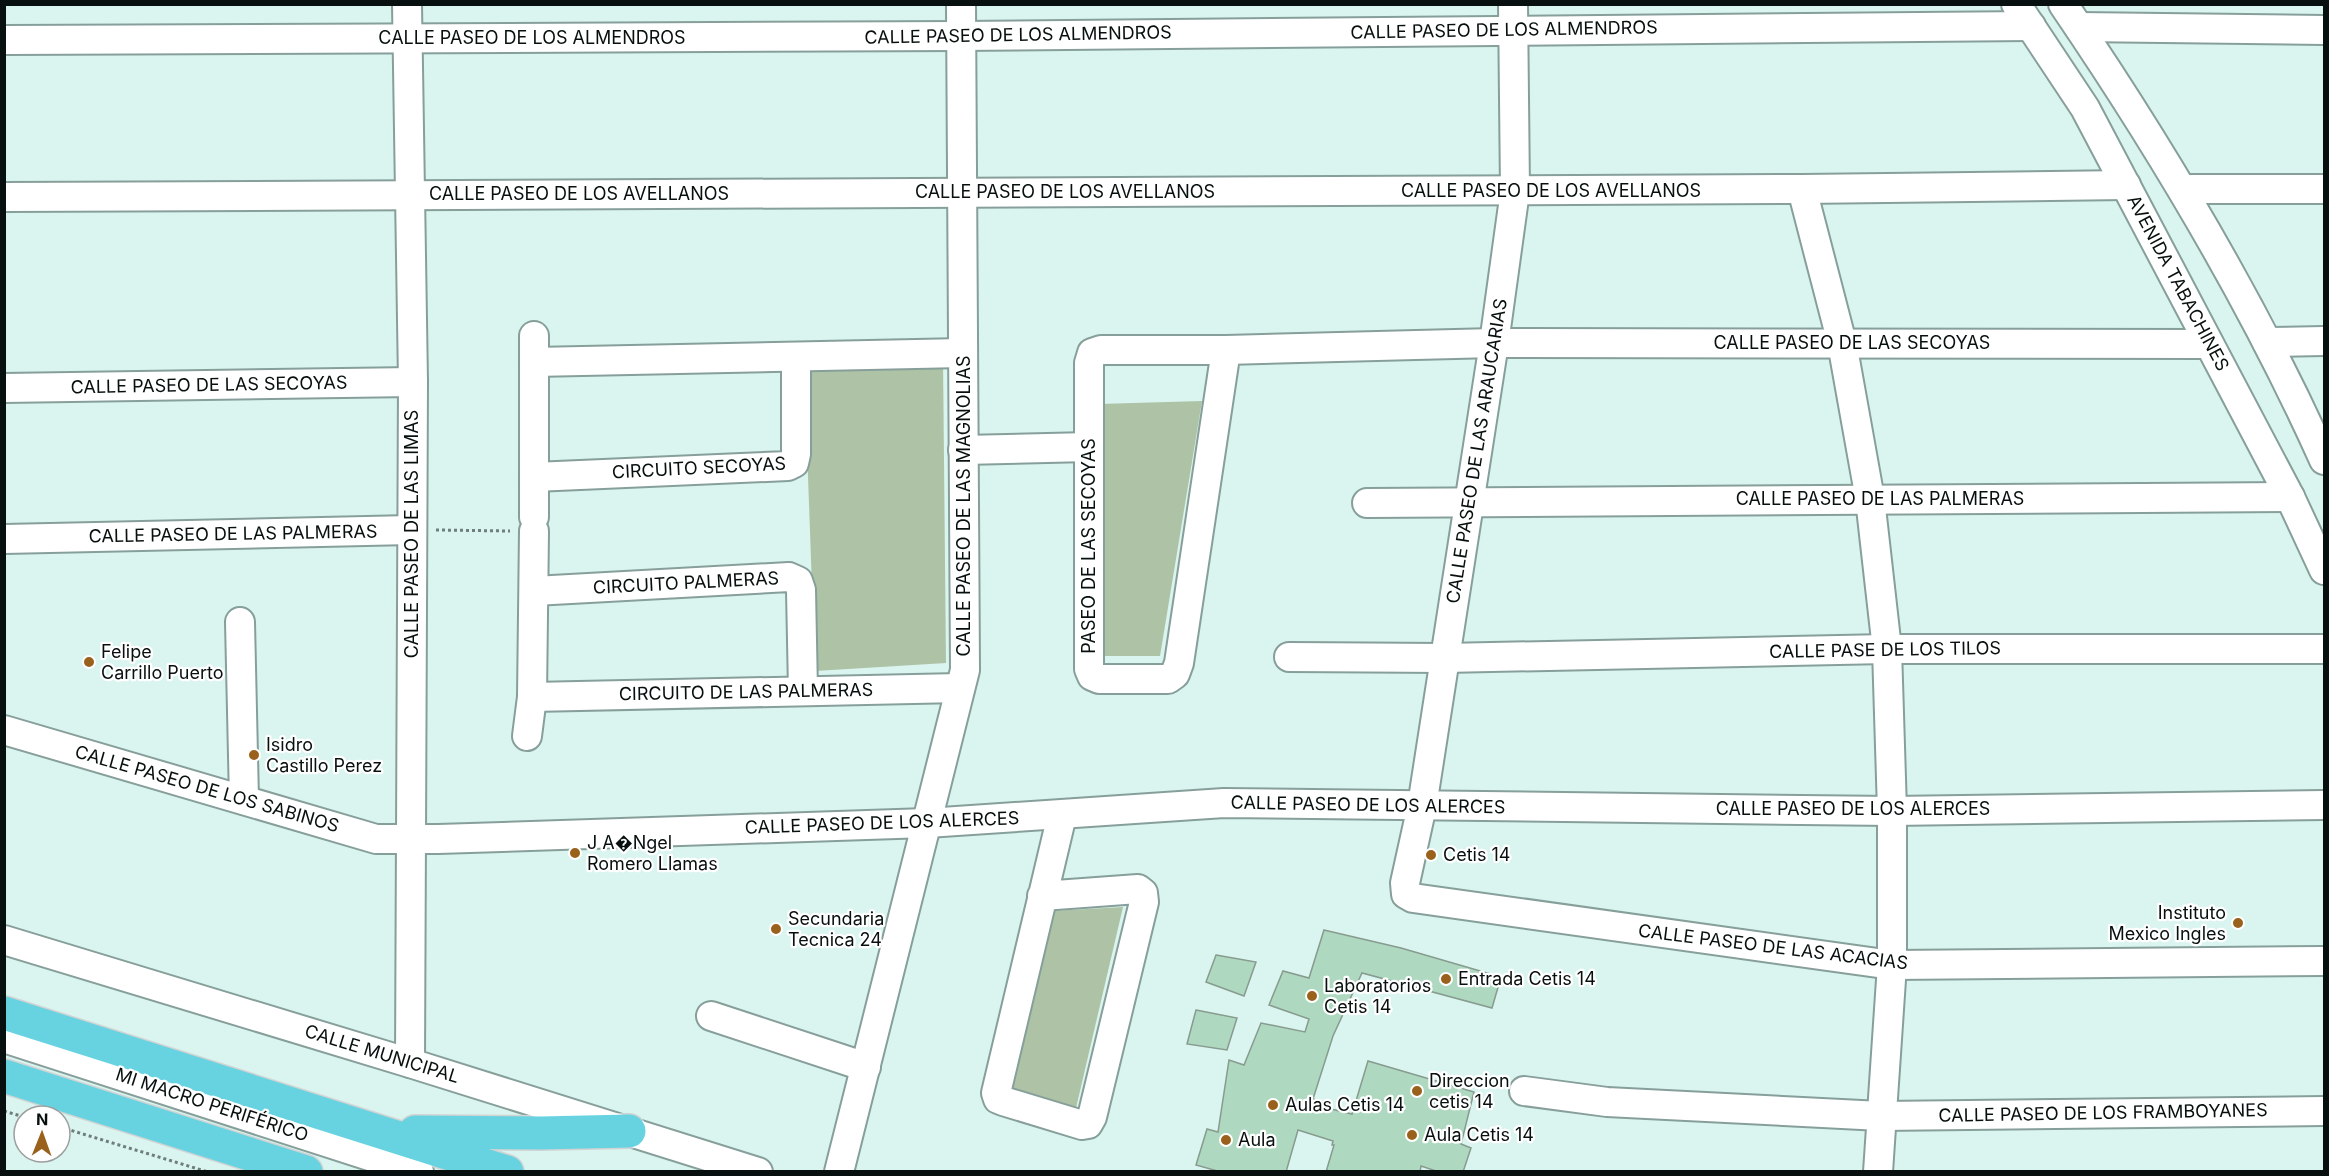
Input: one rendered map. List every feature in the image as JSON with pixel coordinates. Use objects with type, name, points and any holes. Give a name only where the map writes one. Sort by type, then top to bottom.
[{"type":"highway","points":[[4,1012],[507,1172]]},
{"type":"highway","points":[[4,1076],[306,1172]]},
{"type":"highway","points":[[393,1134],[430,1130],[541,1134],[629,1131]]},
{"type":"street","name":"CALLE PASEO DE LAS LIMAS","points":[[407,4],[413,382],[410,1063]]},
{"type":"street","name":"CALLE PASEO DE LAS MAGNOLIAS","points":[[839,1172],[965,670],[961,4]]},
{"type":"street","name":"CALLE PASEO DE LOS ALMENDROS","points":[[4,40],[961,36],[1514,17],[2023,15]]},
{"type":"street","name":"AVENIDA TABACHINES","points":[[2023,15],[2085,108],[2290,496],[2318,541],[2325,570]]},
{"type":"street","points":[[2071,16],[2325,30]]},
{"type":"street","points":[[2071,16],[2182,189],[2267,342],[2325,460]]},
{"type":"street","name":"CALLE PASEO DE LAS ARAUCARIAS","points":[[1406,894],[1405,883],[1422,806],[1470,502],[1515,191],[1514,17]]},
{"type":"street","points":[[2085,108],[2118,90]]},
{"type":"street","name":"CALLE PASEO DE LOS AVELLANOS","points":[[4,197],[1515,191],[2126,184]]},
{"type":"street","points":[[1802,189],[1842,343],[1870,499],[1887,649],[1892,811],[1892,965],[1878,1172]]},
{"type":"street","points":[[2182,189],[2325,189]]},
{"type":"street","points":[[2267,342],[2325,341]]},
{"type":"street","name":"CALLE PASEO DE LAS SECOYAS","points":[[1494,344],[2209,344]]},
{"type":"street","name":"PASEO DE LAS SECOYAS","points":[[1226,350],[1179,663],[1175,674],[1168,679],[1099,679],[1092,676],[1089,669],[1089,363],[1092,353],[1101,350],[1226,350],[1494,344]]},
{"type":"street","points":[[527,736],[532,697],[534,591],[534,349],[796,357],[963,353]]},
{"type":"street","name":"CIRCUITO SECOYAS","points":[[534,477],[788,466],[794,463],[796,454],[796,357]]},
{"type":"street","name":"CALLE PASEO DE LAS SECOYAS","points":[[4,388],[413,382]]},
{"type":"street","points":[[963,450],[1089,447]]},
{"type":"street","name":"CALLE PASEO DE LAS PALMERAS","points":[[1367,503],[2290,496]]},
{"type":"street","name":"CALLE PASEO DE LAS PALMERAS","points":[[4,539],[411,530]]},
{"type":"street","name":"CIRCUITO PALMERAS","points":[[534,591],[789,576],[798,581],[801,590],[803,691]]},
{"type":"street","points":[[240,622],[244,800]]},
{"type":"street","name":"CALLE PASE DE LOS TILOS","points":[[1289,657],[1445,658],[1887,649],[2325,649]]},
{"type":"street","name":"CIRCUITO DE LAS PALMERAS","points":[[532,697],[960,688]]},
{"type":"street","name":"CALLE PASEO DE LOS SABINOS","points":[[4,729],[376,839],[411,839]]},
{"type":"street","name":"CALLE PASEO DE LOS ALERCES","points":[[411,839],[927,823],[1224,803],[1892,811],[2325,805]]},
{"type":"street","points":[[1042,896],[1138,889],[1143,893],[1142,913],[1092,1117],[1088,1124],[1082,1125],[1003,1101],[996,1093],[1042,896],[1062,815]]},
{"type":"street","name":"CALLE PASEO DE LAS ACACIAS","points":[[1406,894],[1413,898],[1892,965],[2325,962]]},
{"type":"street","name":"CALLE MUNICIPAL","points":[[4,940],[410,1063],[758,1172]]},
{"type":"street","points":[[711,1016],[866,1067]]},
{"type":"street","name":"MI MACRO PERIFÉRICO","points":[[4,1038],[419,1172]]},
{"type":"street","name":"MI MACRO PERIFÉRICO","points":[[4,1053],[367,1172]]},
{"type":"street","name":"CALLE PASEO DE LOS FRAMBOYANES","points":[[1524,1090],[1607,1102],[1881,1116],[2325,1111]]},
{"type":"path","points":[[411,530],[534,524]]},
{"type":"path","points":[[72,1131],[208,1172]]},
{"type":"green space","points":[[943,360],[946,663],[815,671],[804,364]]},
{"type":"green space","points":[[1202,401],[1160,656],[1101,656],[1099,404]]},
{"type":"green space","points":[[1123,907],[1076,1108],[1011,1093],[1052,911]]},
{"type":"building","points":[[1324,930],[1401,948],[1501,977],[1492,1008],[1362,973],[1333,1036],[1313,1099],[1324,1102],[1323,1107],[1352,1114],[1368,1061],[1474,1092],[1461,1144],[1471,1148],[1463,1172],[1439,1172],[1421,1166],[1420,1172],[1326,1172],[1334,1145],[1332,1145],[1333,1141],[1298,1130],[1286,1172],[1221,1172],[1196,1165],[1207,1129],[1218,1132],[1229,1060],[1244,1065],[1261,1023],[1305,1032],[1309,1019],[1269,1005],[1283,971],[1309,978]]},
{"type":"building","points":[[1216,955],[1256,962],[1244,996],[1206,982]]},
{"type":"building","points":[[1196,1010],[1237,1018],[1227,1050],[1187,1044]]},
{"type":"place","name":"Felipe Carrillo Puerto","points":[[89,662]]},
{"type":"place","name":"Isidro Castillo Perez","points":[[254,755]]},
{"type":"place","name":"J A�Ngel Romero Llamas","points":[[575,853]]},
{"type":"place","name":"Cetis 14","points":[[1431,855]]},
{"type":"place","name":"Instituto Mexico Ingles","points":[[2238,923]]},
{"type":"place","name":"Secundaria Tecnica 24","points":[[776,929]]},
{"type":"place","name":"Entrada Cetis 14","points":[[1446,979]]},
{"type":"place","name":"Laboratorios Cetis 14","points":[[1312,996]]},
{"type":"place","name":"Direccion cetis 14","points":[[1417,1091]]},
{"type":"place","name":"Aulas Cetis 14","points":[[1273,1105]]},
{"type":"place","name":"Aula Cetis 14","points":[[1412,1135]]},
{"type":"place","name":"Aula","points":[[1226,1140]]}]
